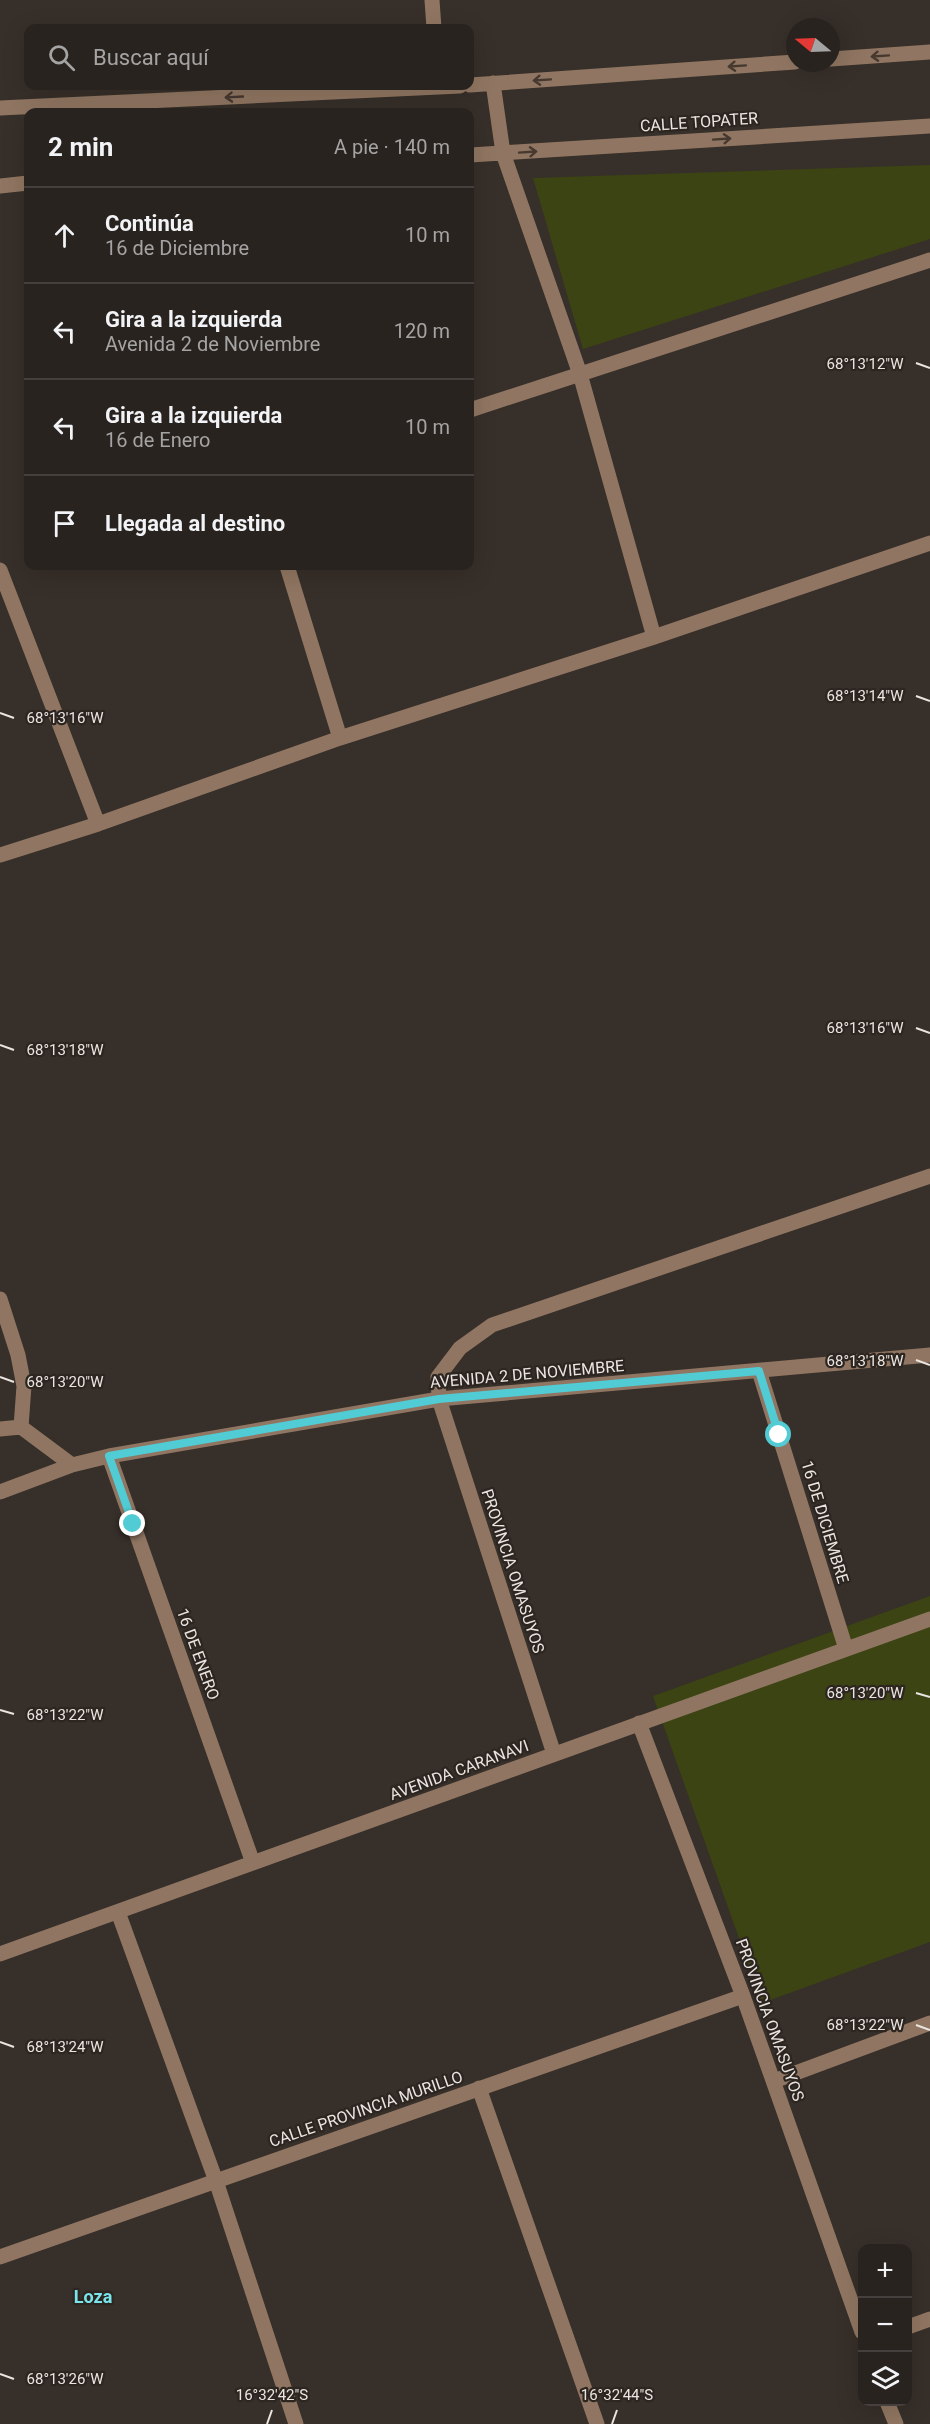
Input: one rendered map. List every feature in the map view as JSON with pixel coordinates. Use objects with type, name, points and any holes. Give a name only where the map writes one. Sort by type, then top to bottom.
[{"type":"street","points":[[432,0],[434,24]]},
{"type":"street","points":[[840,58],[930,52]]},
{"type":"street","points":[[474,85],[786,63]]},
{"type":"street","points":[[493,83],[503,153],[580,374],[654,637]]},
{"type":"street","points":[[0,108],[358,90]]},
{"type":"street","name":"CALLE TOPATER","points":[[474,155],[930,126]]},
{"type":"street","points":[[0,186],[24,183]]},
{"type":"street","points":[[474,409],[930,260]]},
{"type":"street","points":[[0,855],[98,824],[340,738],[654,637],[930,543]]},
{"type":"street","points":[[0,570],[98,824]]},
{"type":"street","points":[[288,570],[340,738]]},
{"type":"street","points":[[439,1399],[438,1377],[460,1348],[492,1325],[930,1176]]},
{"type":"street","points":[[0,1299],[18,1354],[24,1386],[21,1427]]},
{"type":"street","name":"AVENIDA 2 DE NOVIEMBRE","points":[[0,1492],[72,1465],[109,1456],[439,1399],[930,1355]]},
{"type":"street","name":"16 DE DICIEMBRE","points":[[759,1371],[846,1649]]},
{"type":"street","name":"PROVINCIA OMASUYOS","points":[[439,1399],[554,1754]]},
{"type":"street","points":[[0,1429],[21,1427],[72,1465]]},
{"type":"street","name":"16 DE ENERO","points":[[109,1456],[253,1863]]},
{"type":"street","name":"AVENIDA CARANAVI","points":[[0,1954],[930,1618]]},
{"type":"street","name":"PROVINCIA OMASUYOS","points":[[639,1724],[743,1996],[858,2321]]},
{"type":"street","points":[[118,1912],[216,2181],[296,2424]]},
{"type":"street","name":"CALLE PROVINCIA MURILLO","points":[[0,2257],[743,1996]]},
{"type":"street","points":[[774,2081],[930,2023]]},
{"type":"street","points":[[480,2088],[597,2424]]},
{"type":"street","points":[[912,2326],[930,2319]]},
{"type":"street","points":[[889,2406],[896,2424]]},
{"type":"green space","points":[[930,165],[930,239],[583,349],[533,178]]},
{"type":"green space","points":[[930,1596],[930,1942],[762,2003],[653,1696]]},
{"type":"district","name":"Loza","points":[[93,2296]]},
{"type":"route","points":[[133,1524],[109,1456],[439,1399],[759,1371],[779,1435]]}]
